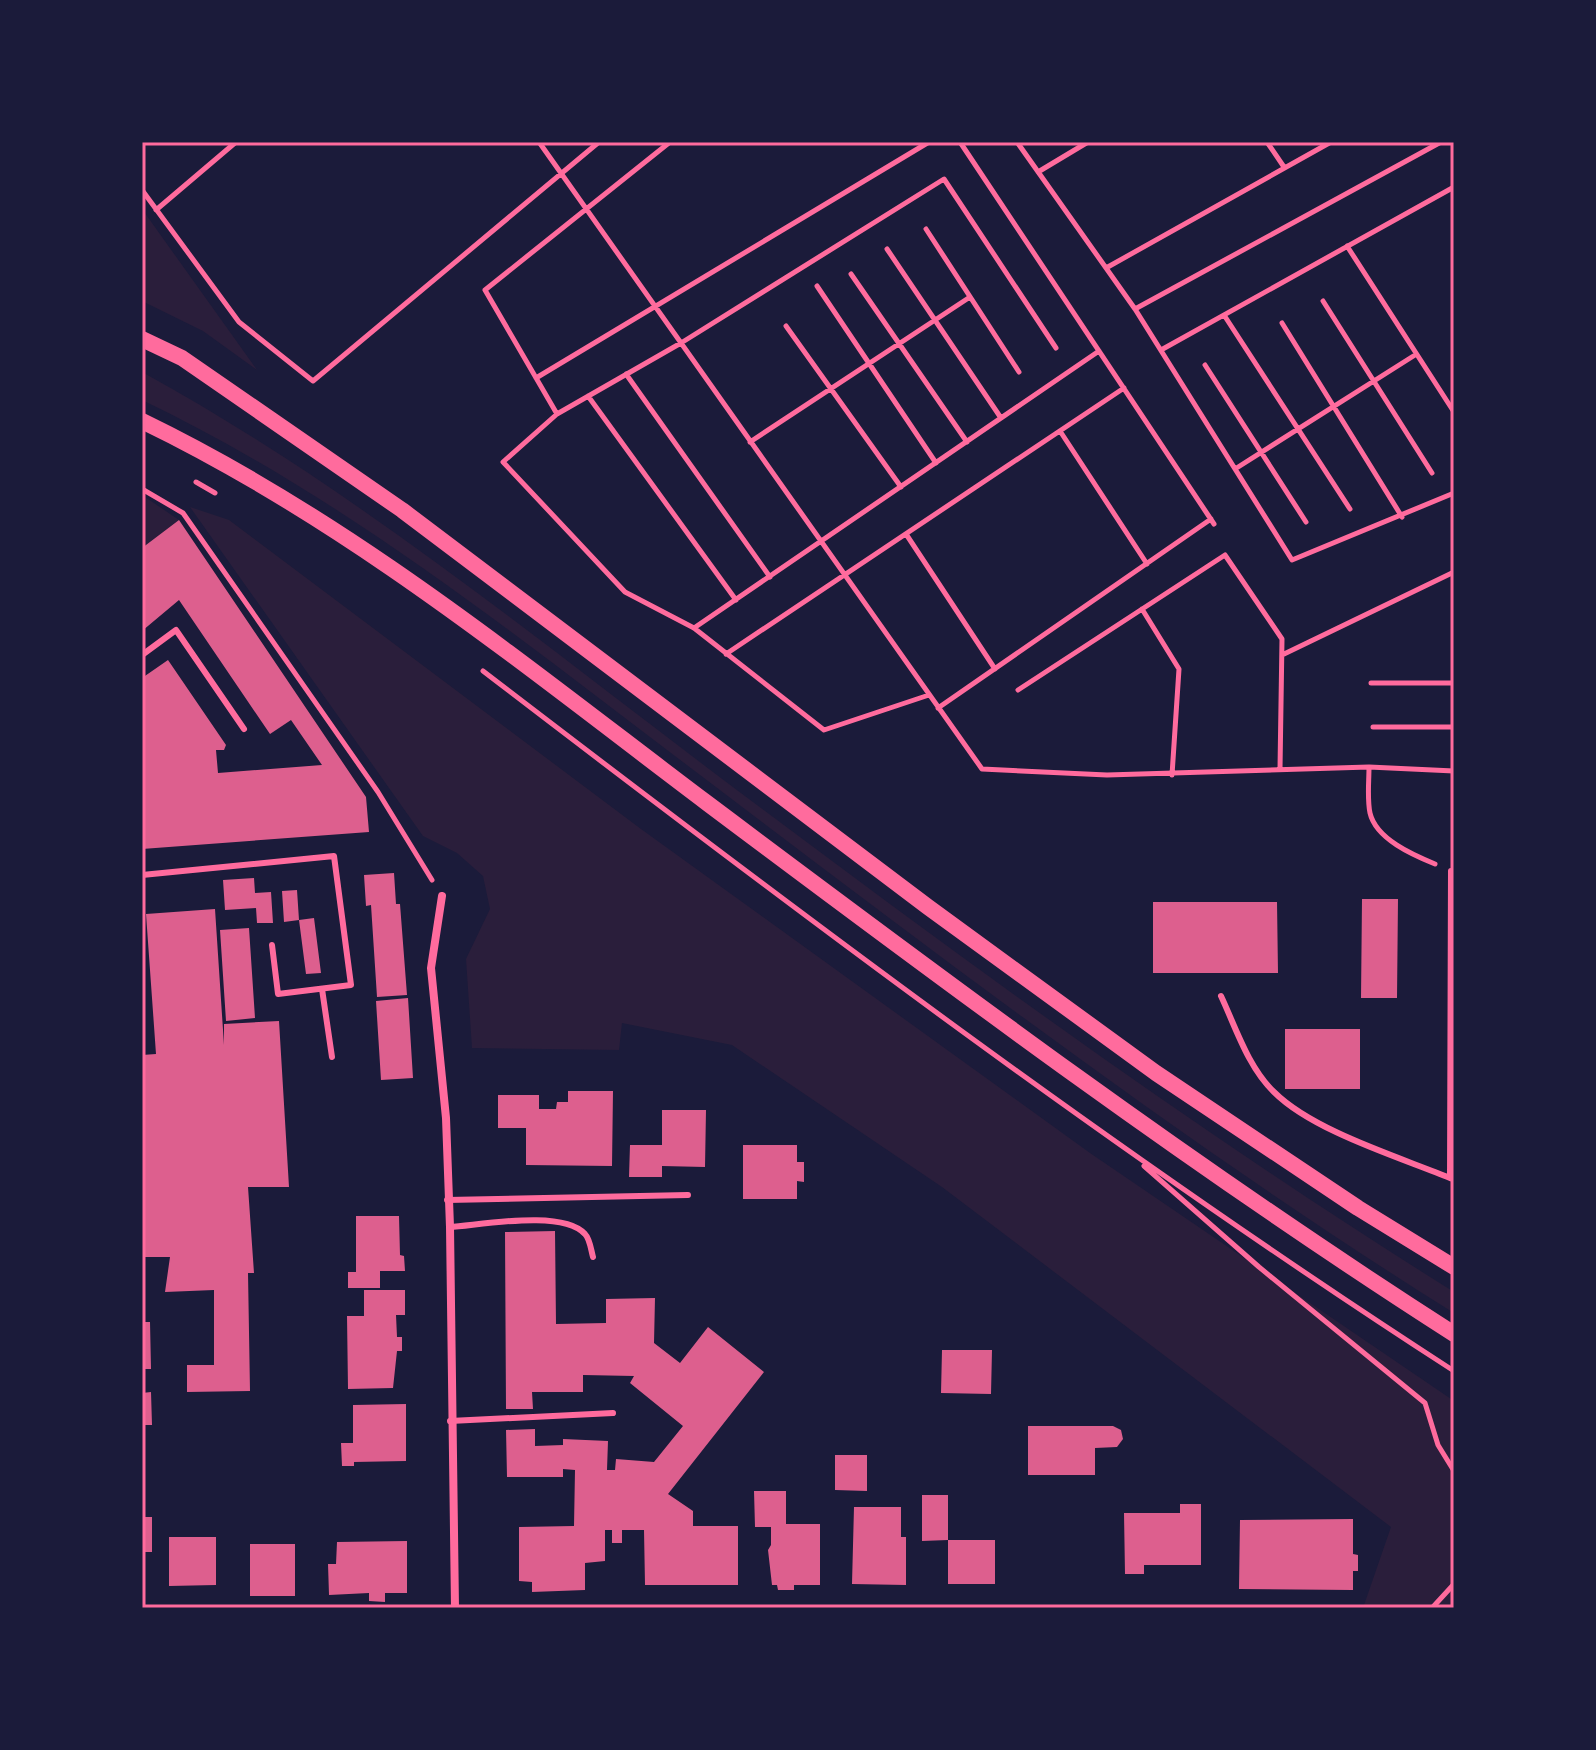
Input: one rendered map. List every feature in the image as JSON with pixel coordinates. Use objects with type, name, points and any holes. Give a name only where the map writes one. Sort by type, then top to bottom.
[{"type":"main road","points":[[142,339],[182,358],[402,510],[928,907],[1156,1073],[1358,1208],[1454,1267]]},
{"type":"main road","points":[[142,421],[206,452],[325,523],[441,601],[898,946],[1127,1113],[1323,1250],[1454,1334]]},
{"type":"street","points":[[442,896],[431,968],[446,1118],[455,1608]]},
{"type":"lane","points":[[142,655],[176,630],[244,729]]},
{"type":"lane","points":[[142,875],[334,856],[351,985],[278,994],[272,945]]},
{"type":"lane","points":[[1221,996],[1251,1062],[1273,1091],[1293,1108],[1354,1139],[1452,1178],[1451,871]]},
{"type":"lane","points":[[322,989],[332,1057]]},
{"type":"lane","points":[[447,1200],[688,1195]]},
{"type":"lane","points":[[450,1227],[540,1220],[572,1223],[587,1235],[593,1257]]},
{"type":"lane","points":[[450,1421],[613,1413]]},
{"type":"path","points":[[156,210],[236,142]]},
{"type":"path","points":[[539,142],[982,769],[1172,775],[1369,767],[1454,771]]},
{"type":"path","points":[[142,190],[239,322],[313,381],[599,142]]},
{"type":"path","points":[[557,414],[485,290],[670,142]]},
{"type":"path","points":[[536,378],[929,142]]},
{"type":"path","points":[[938,708],[1213,521],[960,142]]},
{"type":"path","points":[[1017,142],[1135,309],[1292,560],[1454,493]]},
{"type":"path","points":[[1038,172],[1088,142]]},
{"type":"path","points":[[1267,142],[1284,167]]},
{"type":"path","points":[[1106,268],[1331,142]]},
{"type":"path","points":[[1135,309],[1441,142]]},
{"type":"path","points":[[929,695],[824,730],[694,628],[625,592],[503,462],[557,414],[681,343],[944,179],[1056,348]]},
{"type":"path","points":[[1161,350],[1454,187]]},
{"type":"path","points":[[926,229],[1019,372]]},
{"type":"path","points":[[1347,246],[1454,412]]},
{"type":"path","points":[[887,249],[1001,418]]},
{"type":"path","points":[[851,274],[967,442]]},
{"type":"path","points":[[817,286],[936,463]]},
{"type":"path","points":[[750,442],[970,297]]},
{"type":"path","points":[[1323,301],[1432,473]]},
{"type":"path","points":[[1224,315],[1350,509]]},
{"type":"path","points":[[1282,323],[1402,517]]},
{"type":"path","points":[[786,326],[901,487]]},
{"type":"path","points":[[694,628],[1099,351]]},
{"type":"path","points":[[1235,469],[1415,355]]},
{"type":"path","points":[[1205,365],[1306,522]]},
{"type":"path","points":[[626,374],[770,577]]},
{"type":"path","points":[[725,655],[1124,388]]},
{"type":"path","points":[[588,396],[736,600]]},
{"type":"path","points":[[1060,431],[1147,564]]},
{"type":"path","points":[[142,489],[183,513],[378,792],[442,896]]},
{"type":"path","points":[[906,534],[995,669]]},
{"type":"path","points":[[1018,690],[1225,555],[1282,639],[1280,770]]},
{"type":"path","points":[[1282,655],[1454,572]]},
{"type":"path","points":[[1142,609],[1179,669],[1172,775]]},
{"type":"path","points":[[1371,683],[1454,683]]},
{"type":"path","points":[[1373,727],[1454,727]]},
{"type":"path","points":[[1369,767],[1370,815],[1379,830],[1416,856],[1451,871]]},
{"type":"path","points":[[1125,1149],[1259,1267],[1425,1403],[1438,1445],[1454,1471]]},
{"type":"path","points":[[1432,1608],[1454,1584]]},
{"type":"shaded area","points":[[142,209],[257,370],[203,331],[142,301]]},
{"type":"shaded area","points":[[142,372],[217,415],[362,510],[1076,1039],[1263,1168],[1454,1292],[1454,1313],[1262,1187],[1075,1055],[434,576],[292,482],[142,400]]},
{"type":"shaded area","points":[[142,495],[179,520],[142,548]]},
{"type":"shaded area","points":[[190,507],[229,520],[641,829],[1090,1153],[1454,1401],[1454,1608],[1363,1608],[1391,1527],[942,1187],[732,1045],[622,1023],[619,1050],[472,1048],[466,959],[490,909],[483,876],[457,853],[423,836]]},
{"type":"building","points":[[179,520],[366,797],[369,832],[142,849],[142,678],[168,660],[226,745],[224,750],[216,750],[218,773],[322,765],[291,720],[270,734],[179,600],[142,631],[142,548]]},
{"type":"building","points":[[394,873],[396,904],[400,904],[407,995],[377,997],[371,905],[366,906],[364,875]]},
{"type":"building","points":[[254,878],[255,893],[271,892],[273,923],[257,923],[256,908],[225,910],[223,880]]},
{"type":"building","points":[[297,890],[299,920],[284,922],[282,891]]},
{"type":"building","points":[[1362,899],[1398,899],[1397,998],[1361,998]]},
{"type":"building","points":[[1153,902],[1277,902],[1278,973],[1153,973]]},
{"type":"building","points":[[215,909],[224,1045],[224,1024],[279,1021],[289,1187],[248,1187],[254,1273],[248,1273],[250,1391],[187,1392],[187,1365],[214,1365],[214,1290],[165,1292],[170,1257],[142,1257],[142,1055],[156,1054],[146,914]]},
{"type":"building","points":[[314,918],[321,973],[306,974],[299,920]]},
{"type":"building","points":[[249,928],[255,1018],[226,1021],[220,930]]},
{"type":"building","points":[[408,998],[413,1078],[381,1080],[376,1001]]},
{"type":"building","points":[[1285,1029],[1360,1029],[1360,1089],[1285,1089]]},
{"type":"building","points":[[568,1091],[613,1091],[612,1166],[526,1165],[526,1128],[498,1128],[498,1095],[539,1095],[539,1109],[556,1109],[557,1102],[568,1102]]},
{"type":"building","points":[[662,1110],[706,1110],[705,1167],[662,1166],[662,1177],[629,1177],[630,1145],[662,1145]]},
{"type":"building","points":[[743,1145],[797,1145],[797,1162],[804,1162],[804,1182],[797,1181],[797,1199],[743,1199]]},
{"type":"building","points":[[356,1216],[399,1216],[400,1255],[404,1256],[405,1271],[380,1271],[380,1288],[348,1288],[348,1272],[356,1272]]},
{"type":"building","points":[[555,1231],[556,1324],[606,1323],[606,1299],[655,1298],[654,1343],[680,1363],[708,1327],[764,1372],[668,1494],[693,1511],[693,1526],[738,1526],[738,1585],[645,1585],[644,1530],[622,1530],[622,1543],[612,1543],[612,1530],[605,1530],[605,1561],[585,1563],[585,1590],[532,1592],[532,1582],[519,1581],[519,1527],[574,1526],[575,1470],[563,1469],[563,1477],[507,1477],[506,1430],[535,1429],[535,1446],[563,1445],[563,1439],[608,1441],[607,1470],[615,1470],[616,1459],[654,1462],[683,1426],[630,1383],[634,1376],[583,1375],[583,1392],[532,1392],[533,1409],[506,1409],[505,1232]]},
{"type":"building","points":[[364,1290],[405,1290],[405,1315],[396,1315],[397,1337],[402,1337],[402,1351],[397,1351],[393,1388],[348,1389],[347,1316],[364,1316]]},
{"type":"building","points":[[142,1322],[150,1322],[151,1369],[142,1369]]},
{"type":"building","points":[[942,1350],[992,1350],[991,1394],[941,1393]]},
{"type":"building","points":[[151,1392],[152,1425],[142,1425],[142,1393]]},
{"type":"building","points":[[406,1404],[406,1461],[354,1462],[354,1466],[342,1466],[341,1443],[353,1443],[353,1405]]},
{"type":"building","points":[[1028,1426],[1113,1426],[1121,1430],[1123,1439],[1117,1447],[1095,1448],[1095,1475],[1028,1475]]},
{"type":"building","points":[[835,1455],[867,1455],[867,1491],[835,1490]]},
{"type":"building","points":[[754,1491],[786,1491],[786,1524],[820,1524],[820,1585],[794,1585],[794,1590],[778,1590],[777,1585],[772,1585],[768,1550],[771,1527],[755,1527]]},
{"type":"building","points":[[922,1495],[948,1495],[948,1540],[922,1541]]},
{"type":"building","points":[[1180,1504],[1201,1504],[1201,1565],[1144,1565],[1144,1574],[1125,1574],[1124,1513],[1180,1513]]},
{"type":"building","points":[[854,1507],[901,1507],[901,1537],[906,1537],[906,1585],[852,1584]]},
{"type":"building","points":[[142,1517],[152,1517],[152,1552],[142,1552]]},
{"type":"building","points":[[1353,1519],[1353,1554],[1358,1555],[1358,1571],[1353,1571],[1353,1590],[1239,1589],[1240,1520]]},
{"type":"building","points":[[169,1537],[216,1537],[216,1585],[169,1586]]},
{"type":"building","points":[[948,1540],[995,1540],[995,1584],[948,1584]]},
{"type":"building","points":[[407,1541],[407,1593],[385,1593],[385,1602],[369,1601],[369,1593],[329,1595],[328,1564],[336,1564],[337,1542]]},
{"type":"building","points":[[250,1544],[295,1544],[295,1596],[250,1596]]}]
